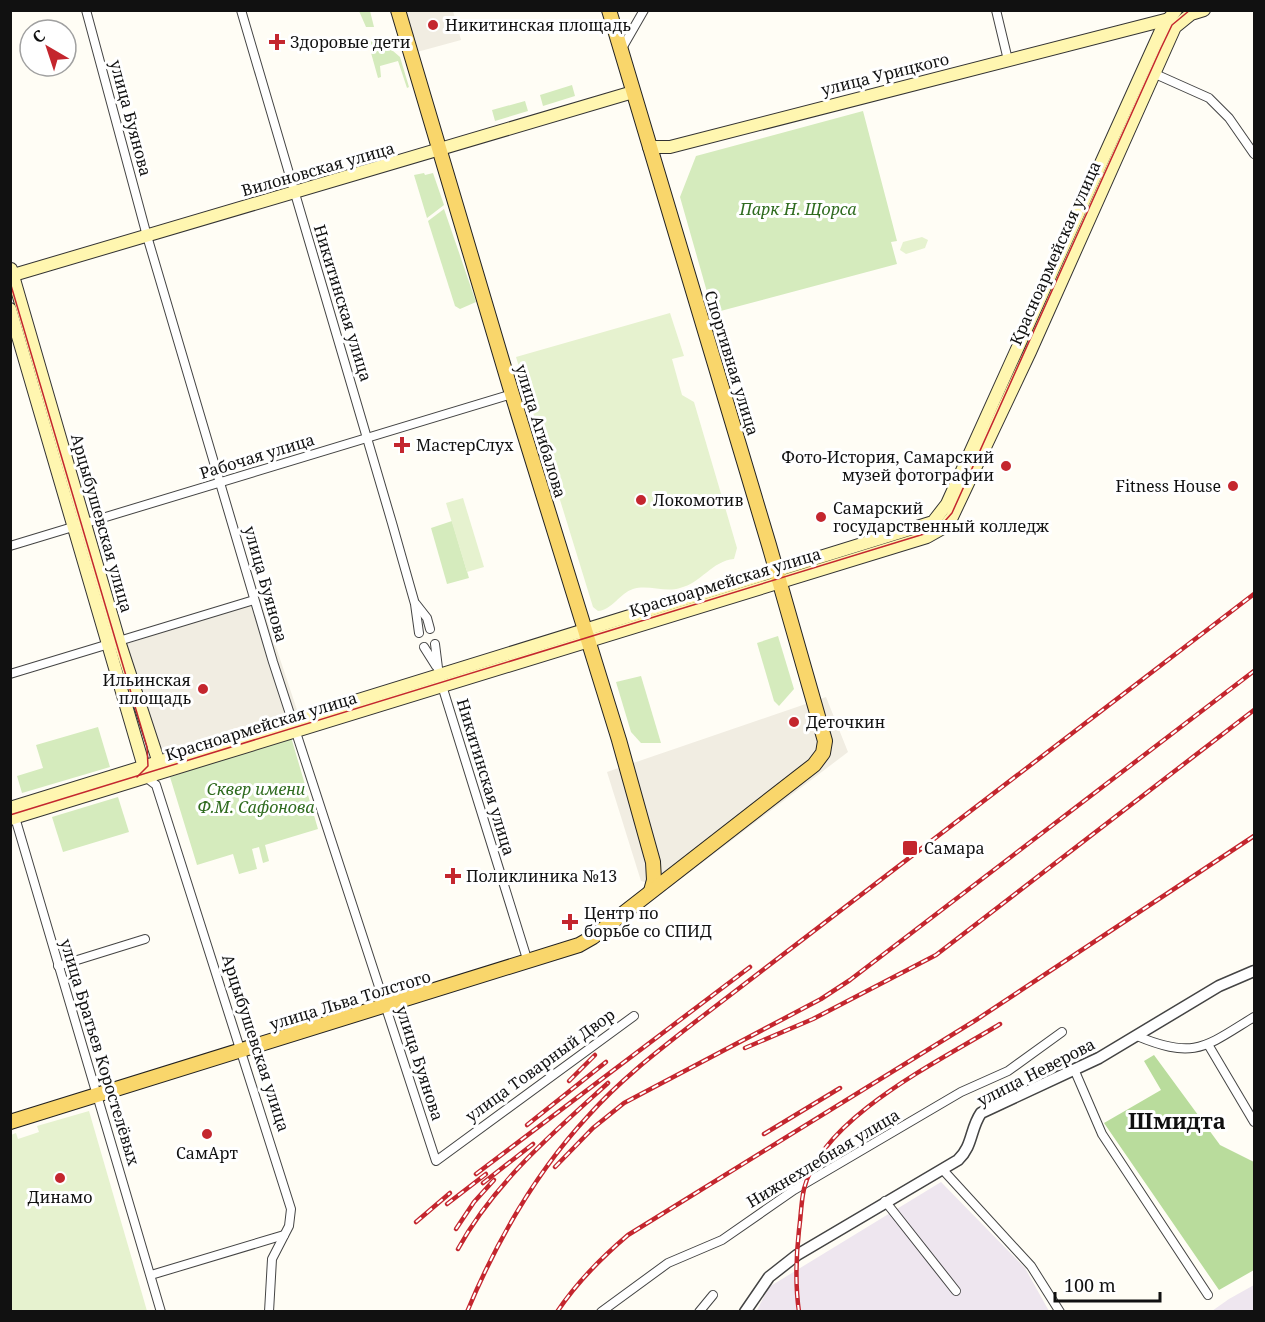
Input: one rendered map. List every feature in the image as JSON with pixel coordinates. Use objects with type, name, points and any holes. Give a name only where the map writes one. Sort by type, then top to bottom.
[{"type":"main road","name":"улица Агибалова","points":[[398,10],[653,862]]},
{"type":"main road","points":[[1176,16],[1204,10]]},
{"type":"main road","name":"Спортивная улица","points":[[612,13],[649,147],[821,725],[825,747],[816,762],[679,870]]},
{"type":"main road","name":"улица Урицкого","points":[[649,147],[670,147],[1176,16]]},
{"type":"main road","name":"Красноармейская улица","points":[[778,577],[927,537],[948,523],[1039,331],[1175,27],[1176,16]]},
{"type":"main road","name":"Красноармейская улица","points":[[12,811],[153,773],[440,677],[587,637],[778,577],[926,526],[940,517],[1176,16]]},
{"type":"main road","name":"Вилоновская улица","points":[[11,273],[295,193],[633,92]]},
{"type":"main road","name":"Арцыбушевская улица","points":[[11,273],[80,525],[153,773]]},
{"type":"main road","name":"Арцыбушевская улица","points":[[10,309],[80,525]]},
{"type":"main road","points":[[653,862],[662,871],[679,870]]},
{"type":"main road","points":[[651,891],[654,880],[653,862]]},
{"type":"main road","name":"улица Льва Толстого","points":[[10,1122],[528,962],[586,941],[679,870]]},
{"type":"street","name":"улица Буянова","points":[[86,10],[147,236],[254,600],[436,1161]]},
{"type":"street","name":"Никитинская улица","points":[[241,10],[416,604],[419,633]]},
{"type":"street","points":[[621,51],[644,10]]},
{"type":"street","points":[[996,10],[1008,60]]},
{"type":"street","points":[[1153,73],[1209,99],[1222,112],[1254,154]]},
{"type":"street","name":"Рабочая улица","points":[[10,546],[512,394]]},
{"type":"street","points":[[10,674],[254,600]]},
{"type":"street","name":"Никитинская улица","points":[[416,604],[427,618],[430,629]]},
{"type":"street","name":"Никитинская улица","points":[[435,644],[440,677],[528,962]]},
{"type":"street","name":"Никитинская улица","points":[[424,647],[440,677]]},
{"type":"street","name":"Арцыбушевская улица","points":[[153,773],[291,1209],[291,1218],[272,1259],[269,1311]]},
{"type":"street","name":"улица Братьев Коростелёвых","points":[[12,811],[161,1311]]},
{"type":"street","points":[[58,966],[145,939]]},
{"type":"street","name":"улица Неверова","points":[[745,1311],[769,1277],[797,1255],[885,1201],[943,1170],[967,1151],[973,1129],[981,1113],[1074,1069],[1137,1036],[1219,986],[1254,971]]},
{"type":"street","name":"улица Товарный Двор","points":[[436,1161],[634,1016]]},
{"type":"street","points":[[1137,1036],[1160,1046],[1192,1050],[1209,1046],[1253,1020]]},
{"type":"street","name":"Нижнехлебная улица","points":[[601,1311],[668,1263],[722,1240],[794,1190],[961,1092],[1008,1071],[1062,1032]]},
{"type":"street","points":[[1209,1046],[1254,1122]]},
{"type":"street","points":[[1074,1069],[1102,1134],[1208,1295]]},
{"type":"street","points":[[943,1170],[1031,1266],[1060,1311]]},
{"type":"street","points":[[885,1201],[956,1291]]},
{"type":"street","points":[[151,1275],[284,1235]]},
{"type":"street","points":[[699,1311],[713,1295]]},
{"type":"shaded area","name":"Никитинская площадь","points":[[393,11],[453,11],[461,40],[417,52]]},
{"type":"shaded area","name":"Ильинская площадь","points":[[260,599],[303,728],[140,778],[106,651]]},
{"type":"shaded area","points":[[826,697],[848,752],[669,888],[641,881],[607,772]]},
{"type":"shaded area","points":[[941,1182],[1025,1268],[1049,1311],[756,1312],[769,1287]]},
{"type":"shaded area","points":[[1254,1285],[1254,1311],[1212,1311],[1229,1299]]},
{"type":"green space","points":[[359,11],[370,11],[374,27],[366,27]]},
{"type":"green space","points":[[379,39],[400,57],[409,87],[407,88],[398,61],[380,66],[381,77],[378,78],[368,42]]},
{"type":"green space","points":[[572,85],[575,96],[543,106],[540,95]]},
{"type":"green space","points":[[525,101],[528,111],[495,121],[492,110]]},
{"type":"green space","name":"Парк Н. Щорса","points":[[863,111],[897,241],[891,242],[897,264],[713,313],[680,197],[696,156]]},
{"type":"green space","points":[[424,173],[425,175],[433,173],[444,205],[427,218],[414,175]]},
{"type":"green space","points":[[444,209],[476,302],[460,309],[455,306],[428,221]]},
{"type":"green space","points":[[922,237],[928,240],[925,248],[906,254],[900,250],[903,242]]},
{"type":"green space","name":"Локомотив","points":[[670,313],[684,356],[672,359],[682,395],[694,402],[737,548],[734,559],[719,564],[694,582],[668,590],[645,587],[633,589],[608,608],[598,611],[593,607],[516,357]]},
{"type":"green space","points":[[724,336],[732,361],[726,366],[717,337]]},
{"type":"green space","points":[[463,498],[484,567],[467,572],[446,503]]},
{"type":"green space","points":[[452,521],[469,578],[447,584],[431,528]]},
{"type":"green space","points":[[778,636],[794,689],[779,706],[774,701],[757,643]]},
{"type":"green space","points":[[641,676],[661,743],[641,743],[631,732],[616,682]]},
{"type":"green space","points":[[98,727],[110,767],[22,793],[17,776],[43,768],[36,745]]},
{"type":"green space","name":"Cквер имени Ф.М. Сафонова","points":[[291,737],[318,829],[265,845],[269,861],[263,863],[259,847],[252,849],[257,869],[239,874],[233,854],[197,865],[170,777]]},
{"type":"green space","points":[[118,797],[129,832],[63,852],[52,817]]},
{"type":"green space","points":[[1154,1055],[1220,1145],[1254,1162],[1254,1270],[1219,1290],[1104,1123],[1161,1090],[1144,1061]]},
{"type":"green space","name":"Динамо","points":[[89,1111],[147,1311],[12,1311],[11,1135],[16,1133],[18,1139],[39,1132],[37,1126]]},
{"type":"tram line","points":[[10,815],[937,530],[952,513],[1172,25],[1190,10]]},
{"type":"tram line","points":[[10,282],[147,747],[148,766],[137,777]]},
{"type":"railway","points":[[467,1312],[491,1259],[535,1183],[570,1137],[626,1078],[695,1022],[1254,594]]},
{"type":"railway","points":[[555,1167],[593,1128],[624,1103],[821,999],[850,980],[1254,671]]},
{"type":"railway","points":[[745,1048],[813,1019],[936,955],[1254,710]]},
{"type":"railway","points":[[557,1312],[590,1271],[628,1235],[976,1020],[1254,836]]},
{"type":"railway","points":[[476,1174],[750,967]]},
{"type":"railway","points":[[799,1312],[797,1250],[804,1189],[815,1163],[834,1138],[886,1093],[1000,1024]]},
{"type":"railway","points":[[569,1081],[595,1055]]},
{"type":"railway","points":[[527,1125],[606,1062]]},
{"type":"railway","points":[[458,1249],[489,1202],[507,1181],[546,1140],[608,1083]]},
{"type":"railway","points":[[764,1134],[840,1088]]},
{"type":"railway","points":[[483,1183],[533,1144]]},
{"type":"railway","points":[[447,1204],[486,1174]]},
{"type":"railway","points":[[456,1229],[474,1202],[494,1180]]},
{"type":"railway","points":[[416,1222],[450,1193]]},
{"type":"place","name":"Никитинская площадь","points":[[433,25]]},
{"type":"place","name":"Здоровые дети","points":[[277,42]]},
{"type":"place","name":"МастерСлух","points":[[402,445]]},
{"type":"place","name":"Фото-История, Самарский музей фотографии","points":[[1006,466]]},
{"type":"place","name":"Fitness House","points":[[1233,486]]},
{"type":"place","name":"Локомотив","points":[[641,500]]},
{"type":"place","name":"Самарский государственный колледж","points":[[821,517]]},
{"type":"place","name":"Ильинская площадь","points":[[203,689]]},
{"type":"place","name":"Деточкин","points":[[794,722]]},
{"type":"place","name":"Самара","points":[[910,848]]},
{"type":"place","name":"Поликлиника №13","points":[[453,876]]},
{"type":"place","name":"Центр по борьбе со СПИД","points":[[570,922]]},
{"type":"place","name":"СамАрт","points":[[207,1134]]},
{"type":"place","name":"Динамо","points":[[60,1178]]},
{"type":"district","name":"Шмидта","points":[[1177,1121]]}]
